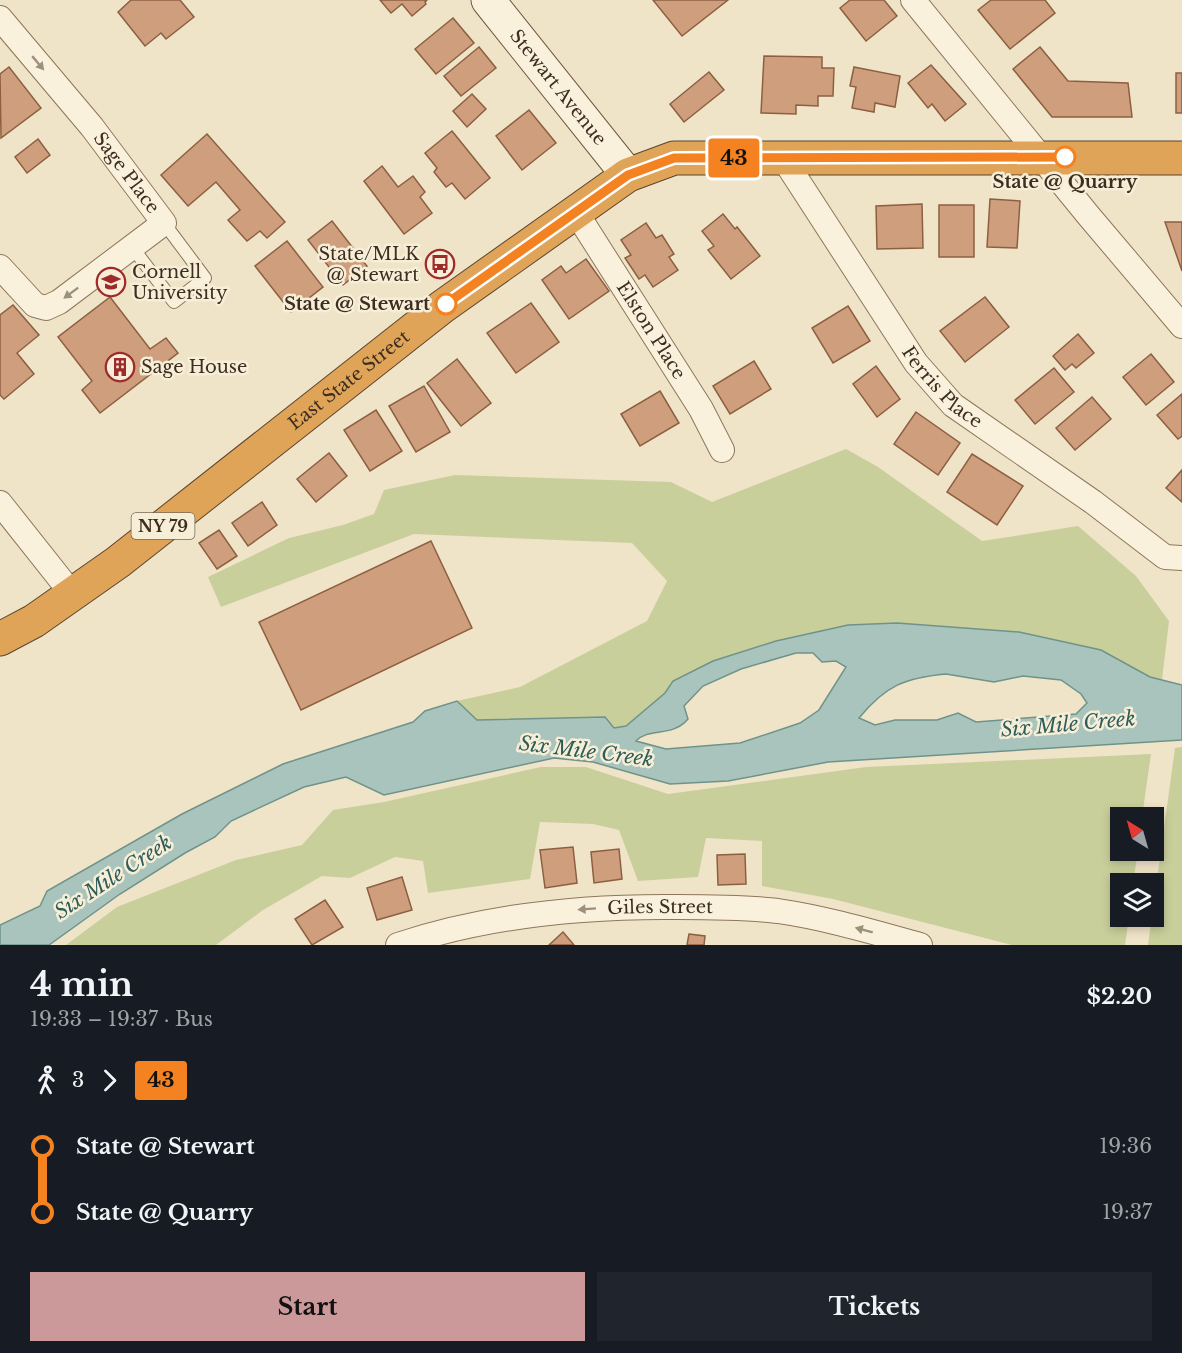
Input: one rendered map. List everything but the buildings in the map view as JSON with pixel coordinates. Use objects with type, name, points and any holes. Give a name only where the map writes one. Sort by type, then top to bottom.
[{"type":"highway","name":"East State Street","points":[[0,639],[73,595],[442,307],[577,214],[628,175],[674,158],[1182,158]]},
{"type":"street","name":"Stewart Avenue","points":[[488,0],[628,175]]},
{"type":"street","points":[[913,0],[1040,157],[1182,326]]},
{"type":"street","name":"Sage Place","points":[[0,18],[92,127],[164,223],[59,302],[46,308],[35,305],[0,267]]},
{"type":"street","name":"Ferris Place","points":[[783,158],[916,363],[953,405],[1174,558]]},
{"type":"street","name":"Elston Place","points":[[577,214],[701,409],[722,450]]},
{"type":"street","points":[[0,503],[73,595]]},
{"type":"street","name":"Giles Street","points":[[398,945],[482,922],[561,911],[691,907],[777,911],[843,924],[920,945]]},
{"type":"lane","points":[[132,247],[174,302],[205,278],[164,223]]},
{"type":"green space","points":[[846,449],[878,467],[982,541],[1078,526],[1136,576],[1169,621],[1162,680],[1150,677],[1101,650],[1019,632],[897,623],[848,625],[776,641],[713,661],[673,681],[665,693],[626,726],[614,728],[605,717],[477,720],[457,701],[520,687],[647,621],[667,581],[632,543],[414,534],[221,607],[208,577],[289,538],[343,525],[374,514],[384,490],[455,475],[671,482],[712,502]]},
{"type":"green space","points":[[1182,747],[1182,945],[1148,945],[1150,927],[1164,927],[1164,873],[1158,873],[1160,861],[1164,861],[1164,828],[1175,748]]},
{"type":"green space","points":[[1151,754],[1143,807],[1110,807],[1110,861],[1136,861],[1135,873],[1110,873],[1110,927],[1128,927],[1125,945],[1012,945],[833,899],[762,886],[762,841],[706,838],[698,877],[638,881],[619,830],[593,824],[540,822],[530,879],[428,893],[423,861],[395,857],[350,878],[322,876],[263,910],[216,945],[66,945],[117,907],[236,860],[302,845],[333,810],[384,802],[541,767],[586,767],[668,794],[866,767]]},
{"type":"water","name":"Six Mile Creek","points":[[897,623],[1019,632],[1101,650],[1150,677],[1182,685],[1182,740],[828,762],[728,781],[670,784],[593,762],[554,758],[384,795],[346,777],[304,787],[231,821],[215,837],[120,894],[49,945],[0,945],[0,925],[40,906],[47,891],[182,814],[283,764],[413,722],[425,711],[457,701],[477,720],[605,717],[614,728],[626,726],[665,693],[673,681],[713,661],[776,641],[848,625]],"holes":[[[796,653],[813,653],[822,662],[836,661],[846,667],[819,710],[800,723],[740,743],[666,749],[636,741],[647,734],[668,731],[682,725],[688,719],[684,706],[703,686],[741,669]],[[946,674],[994,682],[1023,676],[1061,680],[1081,694],[1087,703],[1076,714],[976,722],[958,713],[937,720],[895,720],[875,725],[859,718],[878,698],[897,685],[919,678]]]},
{"type":"bus line","name":"43","points":[[446,304],[577,214],[628,175],[674,158],[1065,157]]},
{"type":"place","name":"State @ Quarry","points":[[1065,157]]},
{"type":"place","name":"State/MLK @ Stewart","points":[[440,264]]},
{"type":"place","name":"Cornell University","points":[[111,282]]},
{"type":"place","name":"State @ Stewart","points":[[446,304]]},
{"type":"place","name":"Sage House","points":[[120,367]]}]
